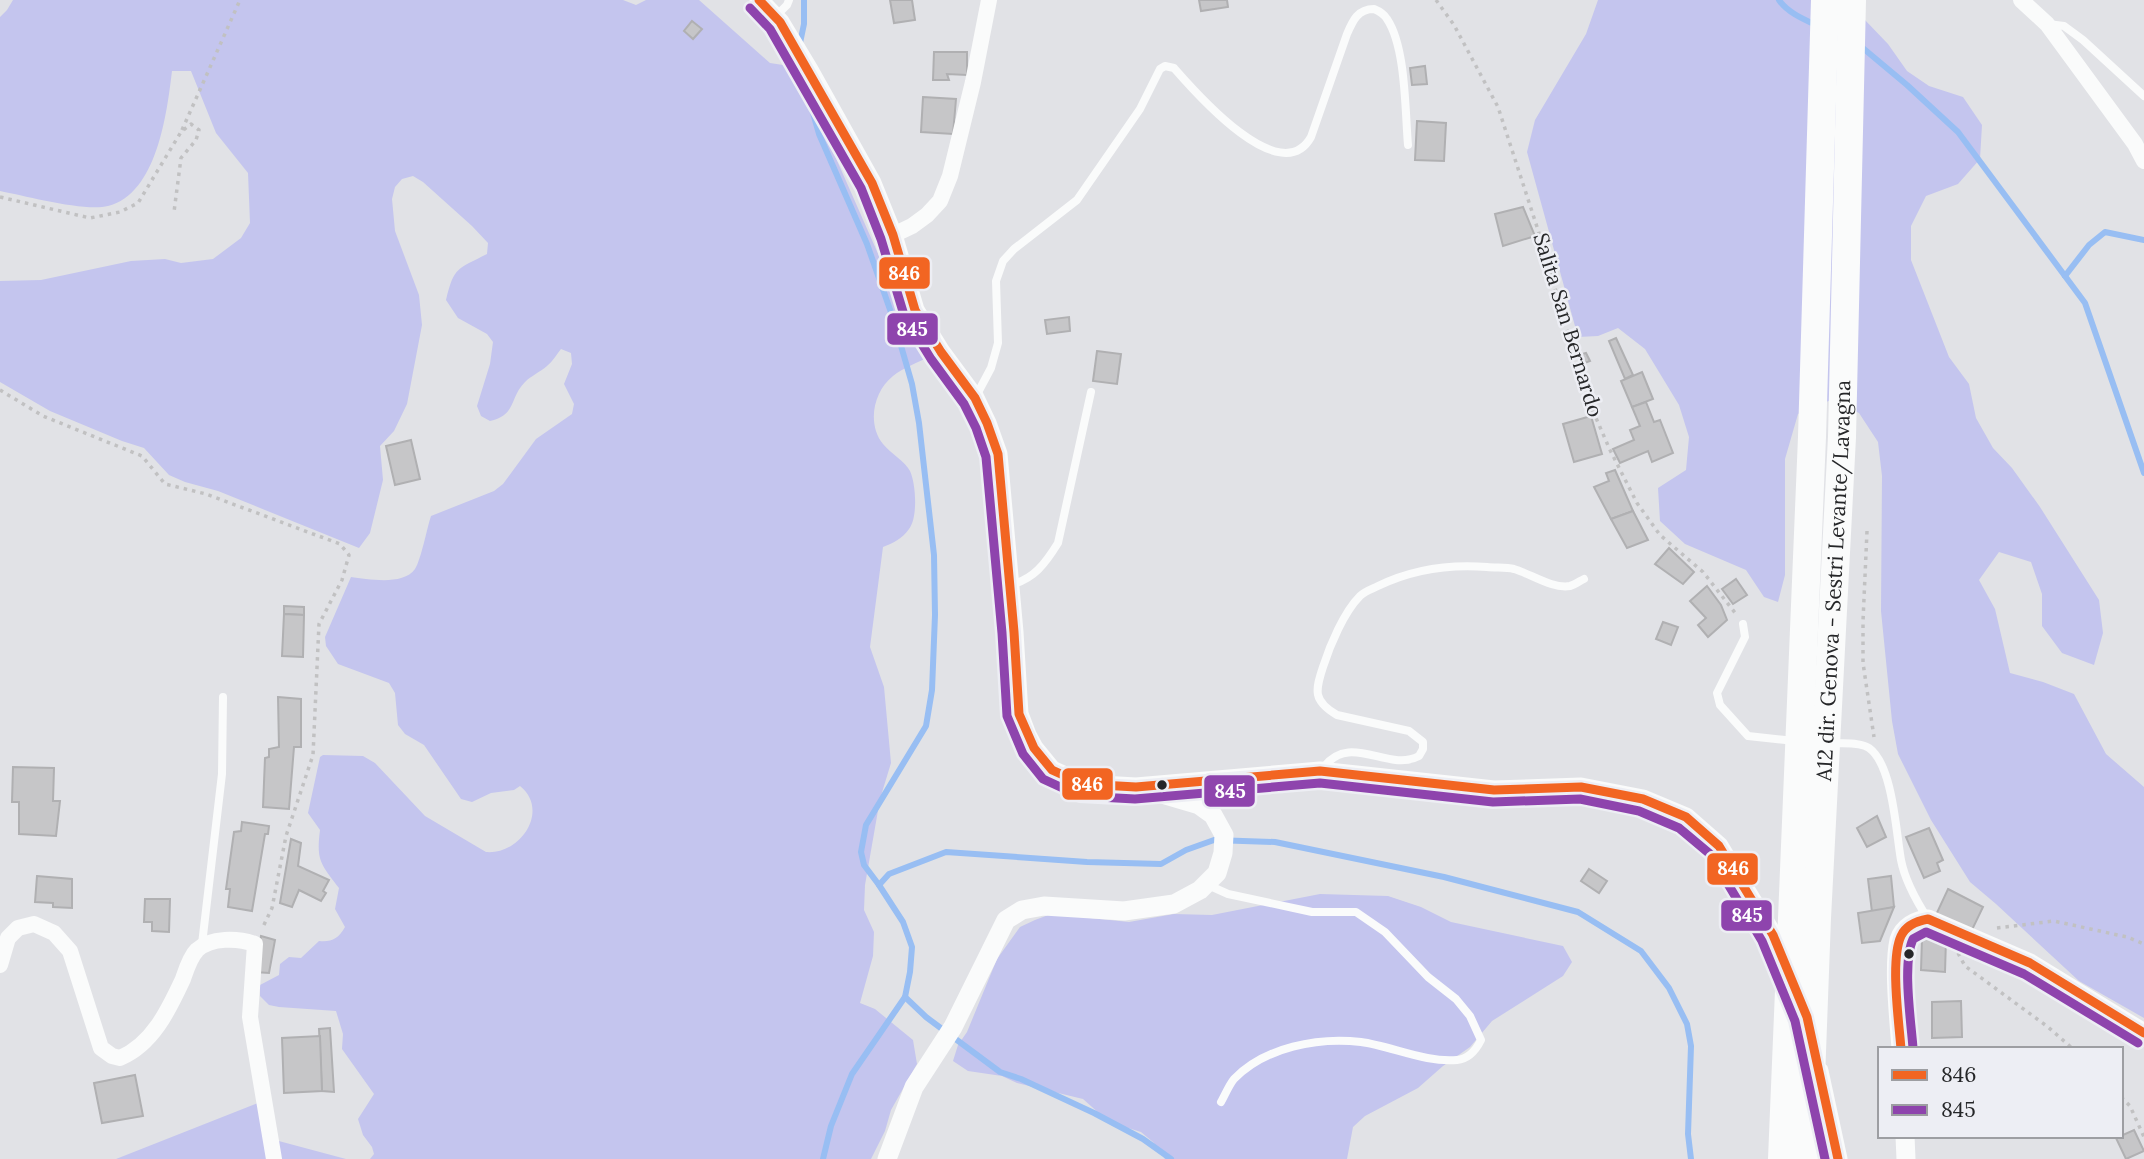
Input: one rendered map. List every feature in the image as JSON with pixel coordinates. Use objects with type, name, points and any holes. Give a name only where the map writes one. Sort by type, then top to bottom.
[{"type":"highway","points":[[1782,1159],[1812,437],[1825,0]]},
{"type":"highway","name":"A12 dir. Genova - Sestri Levante/Lavagna","points":[[1808,1159],[1817,918],[1842,437],[1852,0]]},
{"type":"street","points":[[759,0],[775,17],[809,70],[872,183],[893,235],[915,310],[941,352],[975,398],[987,424],[998,454],[1019,714],[1034,748],[1052,770],[1083,784],[1136,787],[1321,771],[1494,790],[1581,787],[1643,799],[1686,817],[1719,846],[1773,935],[1807,1017],[1839,1159]]},
{"type":"street","points":[[2021,0],[2047,24],[2135,144],[2144,161]]},
{"type":"street","points":[[893,235],[927,215],[940,201],[950,176],[969,95],[986,3]]},
{"type":"street","points":[[887,1159],[914,1087],[953,1027],[1006,920],[1022,910],[1044,906],[1124,911],[1174,904],[1200,890],[1217,873],[1223,853],[1224,835],[1213,815],[1199,805],[1136,787]]},
{"type":"street","points":[[1901,1047],[1897,969],[1900,937],[1910,924],[1918,920],[1936,922],[2031,963],[2144,1033]]},
{"type":"street","points":[[0,965],[8,938],[18,928],[34,924],[54,933],[70,951],[101,1048],[120,1058],[141,1045],[161,1022],[197,950],[209,943],[236,940],[255,944],[250,1017],[274,1159]]},
{"type":"street","points":[[1905,1138],[1908,1158]]},
{"type":"lane","points":[[775,17],[789,0]]},
{"type":"lane","points":[[975,398],[991,368],[998,343],[996,282],[1003,261],[1014,249],[1077,200],[1140,109],[1160,69],[1166,66],[1174,68],[1209,107],[1269,150],[1286,153],[1301,150],[1311,137],[1353,19],[1366,9],[1374,9],[1388,19],[1397,43],[1408,145]]},
{"type":"lane","points":[[2047,24],[2064,26],[2144,96]]},
{"type":"lane","points":[[1010,585],[1033,575],[1044,565],[1058,543],[1091,392]]},
{"type":"lane","points":[[1321,771],[1326,763],[1343,752],[1411,760],[1419,757],[1423,749],[1423,741],[1409,731],[1337,715],[1327,709],[1316,693],[1326,657],[1349,610],[1362,594],[1423,569],[1461,565],[1512,569],[1556,584],[1571,586],[1584,579]]},
{"type":"lane","points":[[1743,624],[1745,637],[1717,693],[1720,705],[1748,736],[1862,744],[1871,749],[1878,757],[1890,789],[1902,862],[1917,902],[1936,922]]},
{"type":"lane","points":[[202,947],[222,774],[223,697]]},
{"type":"lane","points":[[1205,884],[1228,894],[1312,912],[1356,912],[1385,932],[1428,977],[1456,999],[1470,1016],[1481,1040],[1477,1048],[1459,1060],[1438,1059],[1360,1042],[1323,1041],[1285,1049],[1259,1059],[1233,1080],[1221,1102]]},
{"type":"path","points":[[0,197],[90,218],[120,212],[138,203],[181,132],[240,0]]},
{"type":"path","name":"Salita San Bernardo","points":[[1436,0],[1454,25],[1498,107],[1587,395],[1610,450],[1637,503],[1660,535],[1703,572],[1743,624]]},
{"type":"path","points":[[174,212],[181,158],[196,140],[199,130],[191,124],[181,132]]},
{"type":"path","points":[[0,390],[43,416],[142,456],[165,484],[206,494],[340,544],[349,555],[342,580],[319,624],[313,755],[286,836],[272,908],[255,944]]},
{"type":"path","points":[[1867,531],[1864,663],[1878,757]]},
{"type":"path","points":[[1972,938],[1998,928],[2054,921],[2127,937],[2144,944]]},
{"type":"path","points":[[1936,922],[1965,966],[2049,1027],[2071,1047]]},
{"type":"path","points":[[2123,1099],[2130,1106],[2144,1137]]},
{"type":"shaded area","points":[[13,0],[623,0],[636,5],[646,0],[699,0],[770,63],[783,65],[802,81],[894,290],[931,356],[893,376],[881,391],[874,408],[878,436],[886,448],[910,471],[915,501],[914,517],[909,529],[900,538],[883,547],[870,647],[884,687],[891,763],[880,799],[865,885],[864,910],[874,932],[873,956],[860,1003],[875,1009],[913,1040],[917,1064],[891,1110],[885,1131],[871,1159],[370,1159],[374,1154],[372,1147],[363,1135],[358,1119],[374,1094],[342,1049],[343,1034],[336,1011],[279,1007],[269,1005],[260,996],[260,985],[279,975],[280,964],[289,957],[301,958],[319,941],[337,937],[345,927],[335,909],[339,888],[321,862],[320,830],[308,813],[320,757],[363,756],[375,763],[425,816],[486,852],[499,851],[520,839],[532,818],[532,807],[529,796],[520,786],[514,790],[491,793],[472,802],[461,799],[424,745],[405,734],[398,725],[395,693],[389,683],[338,664],[326,646],[325,637],[351,577],[394,580],[410,574],[419,559],[431,516],[494,491],[503,484],[536,439],[572,414],[574,404],[564,384],[572,364],[571,353],[561,349],[549,364],[525,382],[505,415],[490,421],[481,416],[477,406],[490,364],[493,342],[487,334],[458,318],[446,300],[455,274],[463,266],[487,254],[488,243],[423,182],[413,176],[402,179],[395,187],[392,199],[395,231],[419,295],[422,325],[407,404],[394,431],[380,446],[383,480],[370,533],[359,548],[218,491],[169,475],[144,448],[50,411],[0,382],[0,281],[41,280],[131,261],[165,259],[181,263],[213,259],[241,238],[250,223],[248,173],[216,133],[191,71],[172,71],[167,108],[156,150],[138,186],[125,198],[108,206],[85,207],[0,191],[0,17]]},
{"type":"shaded area","points":[[1598,0],[1815,0],[1864,19],[1888,44],[1907,71],[1929,86],[1963,97],[1982,125],[1980,159],[1958,184],[1926,196],[1911,226],[1911,260],[1949,357],[1969,384],[1976,418],[1993,448],[2012,468],[2040,507],[2099,600],[2103,633],[2094,665],[2062,653],[2042,626],[2042,594],[2031,562],[1999,552],[1979,580],[1995,609],[2010,673],[2074,694],[2106,754],[2144,787],[2144,1018],[2079,981],[1970,882],[1931,820],[1898,754],[1881,611],[1882,476],[1878,442],[1859,413],[1831,400],[1798,414],[1785,459],[1785,575],[1778,602],[1764,597],[1746,570],[1685,544],[1660,521],[1658,488],[1686,470],[1689,437],[1679,405],[1645,349],[1618,328],[1598,336],[1578,337],[1527,152],[1535,120],[1586,34]]},
{"type":"shaded area","points":[[1320,894],[1388,896],[1421,907],[1451,922],[1563,946],[1572,962],[1563,976],[1492,1021],[1470,1047],[1418,1088],[1365,1116],[1353,1127],[1347,1159],[1165,1159],[1153,1142],[1141,1132],[1109,1122],[1083,1099],[1017,1083],[1002,1076],[968,1071],[953,1061],[997,959],[1020,927],[1035,920],[1051,914],[1129,922],[1174,914],[1212,915]]},
{"type":"shaded area","points":[[258,1103],[275,1140],[346,1159],[116,1159]]},
{"type":"building","points":[[890,0],[912,0],[915,20],[894,23]]},
{"type":"building","points":[[1199,0],[1227,0],[1228,7],[1201,11]]},
{"type":"building","points":[[692,21],[702,29],[693,39],[684,31]]},
{"type":"building","points":[[934,52],[967,52],[967,75],[947,74],[949,80],[933,80]]},
{"type":"building","points":[[1425,66],[1427,84],[1412,85],[1410,68]]},
{"type":"building","points":[[923,97],[956,99],[953,134],[921,132]]},
{"type":"building","points":[[1417,121],[1446,123],[1444,161],[1415,160]]},
{"type":"building","points":[[1523,207],[1535,236],[1503,246],[1495,214]]},
{"type":"building","points":[[1069,317],[1070,331],[1047,334],[1045,320]]},
{"type":"building","points":[[1616,338],[1633,375],[1625,379],[1609,341]]},
{"type":"building","points":[[1097,351],[1121,354],[1117,384],[1093,381]]},
{"type":"building","points":[[1586,353],[1590,361],[1582,364],[1579,355]]},
{"type":"building","points":[[1642,372],[1653,399],[1632,407],[1621,381]]},
{"type":"building","points":[[1646,402],[1654,422],[1660,420],[1673,453],[1652,462],[1648,451],[1620,463],[1613,449],[1634,440],[1630,430],[1640,426],[1632,407]]},
{"type":"building","points":[[1591,416],[1602,454],[1574,462],[1563,424]]},
{"type":"building","points":[[411,440],[420,479],[395,485],[386,446]]},
{"type":"building","points":[[1615,470],[1633,511],[1611,519],[1594,487],[1609,481],[1606,473]]},
{"type":"building","points":[[1633,511],[1648,540],[1627,548],[1611,519]]},
{"type":"building","points":[[1669,548],[1694,572],[1683,584],[1655,564]]},
{"type":"building","points":[[1736,579],[1747,595],[1733,604],[1722,589]]},
{"type":"building","points":[[1707,586],[1721,605],[1727,620],[1708,637],[1698,625],[1706,618],[1690,601]]},
{"type":"building","points":[[284,606],[304,607],[304,615],[284,614]]},
{"type":"building","points":[[284,614],[304,615],[303,657],[282,656]]},
{"type":"building","points":[[1663,622],[1678,627],[1671,645],[1656,639]]},
{"type":"building","points":[[278,697],[301,699],[301,747],[294,747],[289,809],[263,807],[265,758],[269,757],[269,749],[279,747]]},
{"type":"building","points":[[13,767],[54,768],[53,801],[60,801],[56,836],[19,834],[19,802],[12,802]]},
{"type":"building","points":[[1877,816],[1886,837],[1867,847],[1857,828]]},
{"type":"building","points":[[242,822],[269,826],[268,834],[265,834],[252,911],[228,907],[230,889],[226,889],[234,832],[241,831]]},
{"type":"building","points":[[1929,828],[1943,860],[1937,863],[1940,871],[1924,878],[1906,837]]},
{"type":"building","points":[[291,839],[301,843],[298,866],[329,880],[321,901],[299,890],[292,907],[280,903]]},
{"type":"building","points":[[1589,869],[1607,881],[1599,893],[1581,881]]},
{"type":"building","points":[[37,876],[72,879],[72,908],[35,902]]},
{"type":"building","points":[[1891,876],[1894,907],[1872,912],[1868,879]]},
{"type":"building","points":[[1948,889],[1983,907],[1970,934],[1935,917]]},
{"type":"building","points":[[145,899],[170,899],[169,932],[152,931],[152,922],[144,922]]},
{"type":"building","points":[[1894,907],[1880,941],[1862,943],[1858,913]]},
{"type":"building","points":[[261,936],[275,940],[269,973],[255,972]]},
{"type":"building","points":[[1922,939],[1946,939],[1945,972],[1921,970]]},
{"type":"building","points":[[1961,1001],[1962,1037],[1932,1038],[1932,1002]]},
{"type":"building","points":[[330,1028],[334,1092],[322,1091],[319,1029]]},
{"type":"building","points":[[320,1036],[322,1091],[284,1093],[282,1038]]},
{"type":"building","points":[[135,1075],[143,1116],[102,1123],[94,1083]]},
{"type":"building","points":[[2134,1130],[2144,1151],[2126,1159],[2116,1138],[2123,1138],[2123,1135]]},
{"type":"waterway","points":[[800,43],[804,24],[804,0]]},
{"type":"waterway","points":[[1779,0],[1791,12],[1816,25]]},
{"type":"waterway","points":[[1858,44],[1958,132],[2085,303],[2144,473]]},
{"type":"waterway","points":[[801,71],[819,134],[867,244],[893,318],[912,384],[934,555],[932,690],[926,726],[866,825],[861,852],[864,865],[903,922],[912,947],[910,972],[905,997],[852,1074],[831,1126],[823,1159]]},
{"type":"waterway","points":[[2065,276],[2089,245],[2105,232],[2144,240]]},
{"type":"waterway","points":[[879,885],[889,874],[946,852],[1087,862],[1161,864],[1186,850],[1214,840],[1275,842],[1444,877],[1578,912],[1641,951],[1669,988],[1687,1024],[1691,1046],[1688,1134],[1691,1159]]},
{"type":"waterway","points":[[905,997],[926,1017],[1000,1072],[1094,1113],[1143,1139],[1171,1159]]},
{"type":"transit line","name":"846","points":[[759,0],[780,22],[872,183],[893,235],[915,310],[941,352],[975,398],[987,423],[998,454],[1019,714],[1034,748],[1052,770],[1083,784],[1136,787],[1320,771],[1494,790],[1581,787],[1643,799],[1686,817],[1719,846],[1773,935],[1807,1017],[1838,1159]]},
{"type":"transit line","name":"845","points":[[750,8],[770,29],[861,188],[881,239],[904,315],[931,359],[964,404],[976,428],[986,457],[1007,716],[1023,754],[1043,779],[1080,796],[1135,799],[1320,783],[1493,802],[1580,799],[1639,811],[1679,828],[1710,854],[1762,941],[1795,1021],[1825,1159]]},
{"type":"transit line","name":"846","points":[[1901,1047],[1896,991],[1898,947],[1901,936],[1909,926],[1928,919],[2030,963],[2144,1033]]},
{"type":"transit line","name":"845","points":[[1913,1047],[1908,962],[1913,939],[1926,932],[2024,974],[2138,1043]]}]
